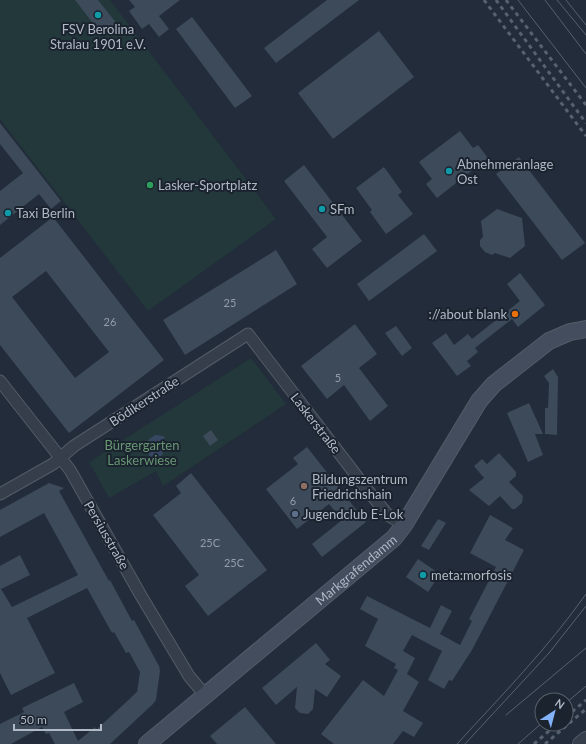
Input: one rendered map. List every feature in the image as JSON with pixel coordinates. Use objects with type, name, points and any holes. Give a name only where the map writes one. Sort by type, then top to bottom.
[{"type":"main road","name":"Markgrafendamm","points":[[148,744],[390,542],[404,525],[479,401],[489,388],[549,341],[570,332],[586,330]]},
{"type":"street","name":"Laskerstraße","points":[[248,334],[369,492],[388,515],[404,525]]},
{"type":"street","name":"Bödikerstraße","points":[[0,494],[52,464],[74,446],[248,334]]},
{"type":"street","name":"Persiusstraße","points":[[0,381],[70,470],[140,594],[189,676],[205,695]]},
{"type":"street","points":[[580,744],[586,738]]},
{"type":"green space","name":"Lasker-Sportplatz","points":[[0,0],[110,0],[276,219],[148,311],[0,119]]},
{"type":"green space","name":"Bürgergarten Laskerwiese","points":[[251,358],[286,404],[163,486],[156,471],[109,498],[89,462]]},
{"type":"water","points":[[155,435],[164,436],[166,446],[161,457],[150,458],[147,449],[148,440]]},
{"type":"building","name":"FSV Berolina Stralau 1901 e.V.","points":[[75,0],[98,0],[117,24],[102,35]]},
{"type":"building","points":[[129,0],[180,0],[159,16],[169,29],[159,37],[149,24],[142,29],[129,11],[135,7]]},
{"type":"building","points":[[327,0],[359,0],[276,63],[264,48]]},
{"type":"building","points":[[192,17],[252,96],[235,108],[176,29]]},
{"type":"building","points":[[379,31],[414,77],[333,139],[298,93]]},
{"type":"building","points":[[0,123],[61,201],[51,209],[39,194],[0,225],[0,191],[23,173],[0,144]]},
{"type":"building","name":"Abnehmeranlage Ost","points":[[460,131],[473,148],[478,145],[488,158],[437,198],[426,184],[432,179],[419,162]]},
{"type":"building","points":[[519,157],[585,243],[562,260],[496,174]]},
{"type":"building","name":"SFm","points":[[304,165],[362,241],[327,268],[312,249],[327,237],[284,181]]},
{"type":"building","points":[[384,167],[402,192],[398,195],[413,214],[386,234],[370,212],[372,210],[356,188]]},
{"type":"building","points":[[497,209],[522,218],[525,246],[510,258],[495,253],[492,255],[485,252],[480,246],[480,240],[483,237],[481,221]]},
{"type":"building","points":[[53,217],[164,360],[69,433],[0,345],[0,258]],"holes":[[[46,271],[109,352],[75,378],[12,297]]]},
{"type":"building","points":[[424,234],[437,251],[369,301],[357,284]]},
{"type":"building","points":[[276,250],[297,284],[185,355],[163,320]]},
{"type":"building","points":[[520,273],[545,305],[518,327],[512,319],[475,348],[478,352],[467,361],[471,366],[457,376],[432,343],[446,333],[454,345],[468,334],[472,339],[520,301],[507,284]]},
{"type":"building","points":[[355,324],[377,354],[359,368],[388,406],[370,421],[344,385],[327,399],[301,366]]},
{"type":"building","points":[[396,326],[412,348],[402,356],[385,333]]},
{"type":"building","points":[[553,369],[558,377],[557,435],[545,434],[545,408],[548,408],[549,383],[544,376]]},
{"type":"building","points":[[529,403],[543,434],[535,434],[543,455],[528,462],[507,413]]},
{"type":"building","points":[[211,430],[218,440],[210,446],[203,436]]},
{"type":"building","points":[[307,447],[366,522],[322,557],[312,544],[342,520],[329,504],[297,529],[266,489],[298,464],[293,458]]},
{"type":"building","points":[[499,453],[516,472],[516,476],[509,482],[523,496],[522,503],[515,509],[512,509],[500,496],[489,506],[469,490],[484,478],[474,466],[482,459],[487,464]]},
{"type":"building","points":[[191,473],[267,570],[208,616],[185,586],[199,575],[153,515],[181,493],[176,486]]},
{"type":"building","points":[[49,483],[64,488],[59,491],[109,581],[110,580],[132,621],[134,620],[159,666],[160,671],[156,700],[110,744],[55,744],[49,733],[46,734],[42,727],[11,744],[0,744],[0,724],[24,712],[22,708],[74,683],[83,702],[64,712],[78,741],[95,727],[96,730],[137,692],[140,672],[129,652],[126,653],[114,632],[112,633],[87,588],[27,618],[55,673],[11,695],[0,673],[0,566],[20,555],[30,575],[1,589],[12,607],[78,575],[44,513],[0,537],[0,510]]},
{"type":"building","points":[[490,515],[513,528],[505,540],[524,550],[472,650],[452,681],[449,680],[444,689],[428,680],[442,651],[412,635],[403,651],[415,658],[407,674],[419,682],[403,711],[423,723],[414,737],[403,731],[393,744],[334,744],[321,734],[363,680],[384,696],[398,670],[394,668],[396,664],[365,646],[378,619],[360,609],[367,596],[430,628],[441,605],[452,611],[440,634],[460,645],[472,621],[469,619],[496,567],[470,553]]},
{"type":"building","points":[[438,519],[446,523],[429,550],[421,546]]},
{"type":"building","name":"meta:morfosis","points":[[418,559],[440,574],[428,592],[406,577]]},
{"type":"building","points":[[316,643],[330,660],[325,664],[341,676],[327,697],[315,689],[313,709],[308,714],[300,713],[295,708],[297,687],[276,705],[262,688]]},
{"type":"building","points":[[245,707],[276,744],[217,744],[210,736]]},
{"type":"tram line","points":[[518,0],[586,88]]},
{"type":"tram line","points":[[545,0],[586,54]]},
{"type":"tram line","points":[[557,0],[586,35]]},
{"type":"tram line","points":[[566,0],[586,25]]},
{"type":"tram line","points":[[457,744],[540,653],[586,594]]},
{"type":"tram line","points":[[465,744],[549,653],[586,606]]},
{"type":"tram line","points":[[506,715],[586,648]]},
{"type":"tram line","points":[[574,696],[586,686]]},
{"type":"tram line","points":[[518,744],[534,730]]},
{"type":"railway","points":[[484,0],[586,136]]},
{"type":"railway","points":[[496,0],[586,123]]},
{"type":"railway","points":[[506,0],[586,105]]},
{"type":"railway","points":[[574,710],[586,700]]},
{"type":"railway","points":[[545,744],[586,709]]},
{"type":"railway","points":[[534,744],[548,732]]},
{"type":"place","name":"FSV Berolina Stralau 1901 e.V.","points":[[98,15]]},
{"type":"place","name":"Abnehmeranlage Ost","points":[[449,171]]},
{"type":"place","name":"Lasker-Sportplatz","points":[[150,185]]},
{"type":"place","name":"SFm","points":[[322,209]]},
{"type":"place","name":"Taxi Berlin","points":[[8,213]]},
{"type":"place","name":"://about blank","points":[[515,314]]},
{"type":"place","name":"Bildungszentrum Friedrichshain","points":[[304,486]]},
{"type":"place","name":"Jugendclub E-Lok","points":[[295,514]]},
{"type":"place","name":"meta:morfosis","points":[[423,575]]}]
